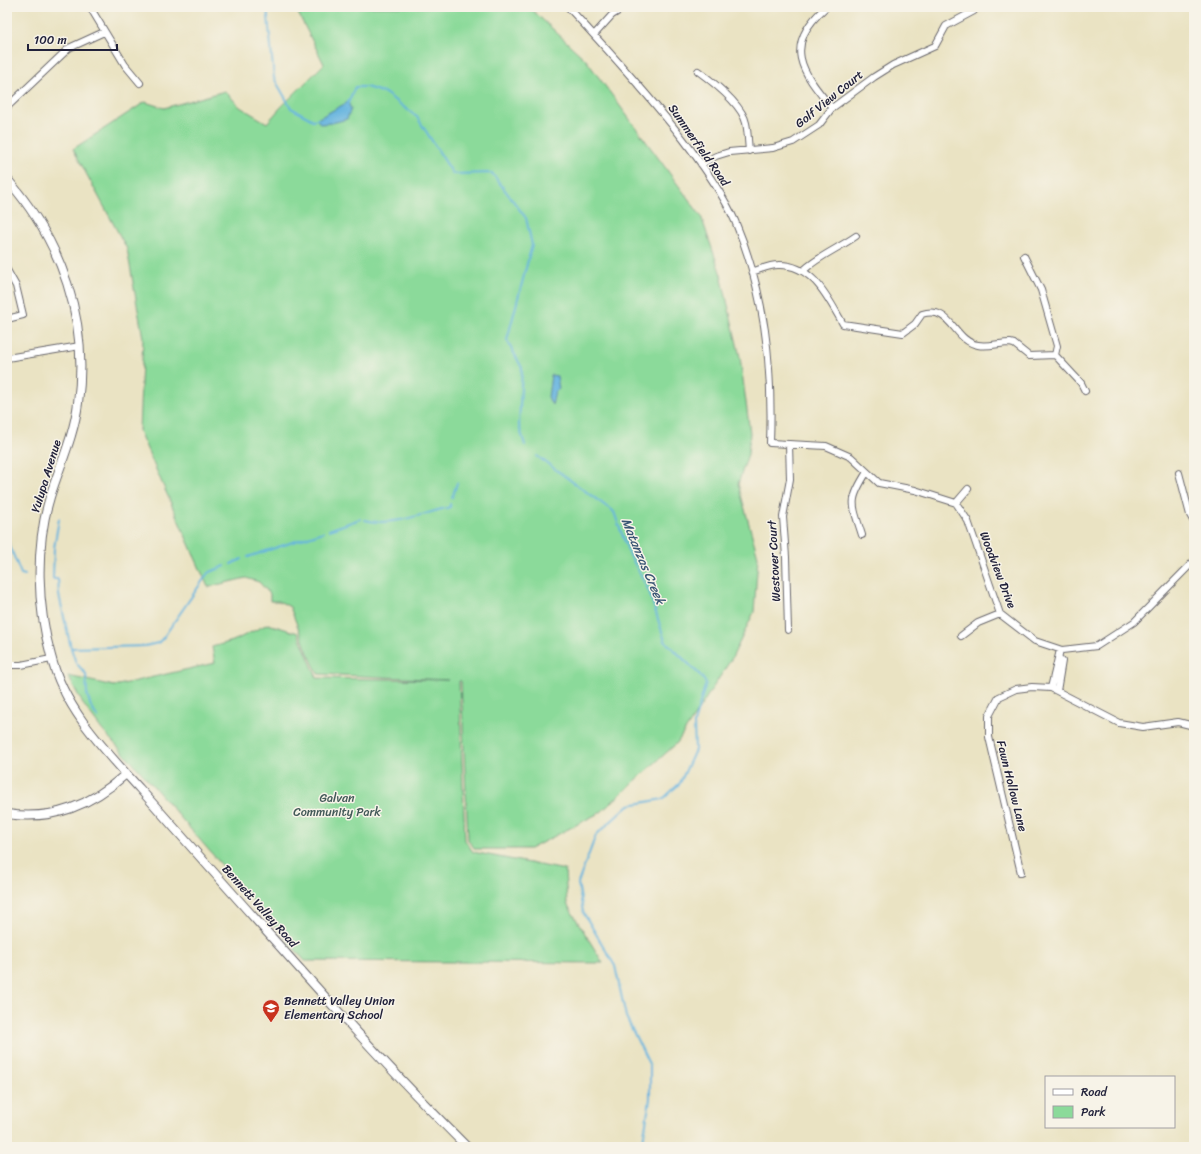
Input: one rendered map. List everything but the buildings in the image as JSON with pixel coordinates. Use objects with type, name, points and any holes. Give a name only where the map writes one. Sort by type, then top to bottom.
[{"type":"street","points":[[90,7],[125,65],[140,83]]},
{"type":"street","name":"Summerfield Road","points":[[568,7],[650,96],[701,164],[734,220],[754,271],[766,331],[772,401],[770,443],[789,444]]},
{"type":"street","points":[[594,35],[612,15],[625,7]]},
{"type":"street","points":[[826,7],[811,20],[802,40],[800,61],[809,81],[832,108]]},
{"type":"street","name":"Golf View Court","points":[[701,164],[716,156],[741,150],[749,151],[773,148],[794,142],[819,125],[832,108],[893,65],[934,46],[946,26],[974,11],[974,7]]},
{"type":"street","points":[[7,107],[69,48],[104,32]]},
{"type":"street","points":[[698,71],[718,86],[738,108],[746,122],[749,151]]},
{"type":"street","name":"Yulupa Avenue","points":[[7,179],[23,199],[52,244],[72,294],[80,346],[78,404],[71,437],[45,517],[40,574],[41,614],[51,659],[65,692],[83,722],[126,774]]},
{"type":"street","points":[[804,270],[816,259],[838,248],[856,236]]},
{"type":"street","points":[[1024,256],[1041,290],[1056,346],[1055,356]]},
{"type":"street","points":[[754,271],[778,265],[804,270],[823,290],[843,324],[903,333],[915,324],[922,314],[931,311],[944,316],[968,340],[978,345],[1010,343],[1014,344],[1029,356],[1055,356],[1081,383],[1085,390]]},
{"type":"street","points":[[7,270],[16,286],[23,315],[7,319]]},
{"type":"street","points":[[7,358],[80,346]]},
{"type":"street","points":[[789,444],[826,446],[851,457],[879,483],[915,490],[956,503],[968,489]]},
{"type":"street","name":"Westover Court","points":[[788,630],[786,557],[782,517],[790,479],[789,444]]},
{"type":"street","points":[[862,536],[852,500],[854,493],[867,472]]},
{"type":"street","points":[[1179,473],[1190,515],[1194,522]]},
{"type":"street","name":"Woodview Drive","points":[[956,503],[968,521],[1000,614],[1035,641],[1060,650],[1097,646],[1134,622],[1194,561]]},
{"type":"street","points":[[961,636],[978,623],[1000,614]]},
{"type":"street","points":[[1054,690],[1056,662],[1060,658],[1060,650]]},
{"type":"street","points":[[7,665],[21,665],[51,659]]},
{"type":"street","name":"Fawn Hollow Lane","points":[[1021,873],[989,737],[989,716],[999,697],[1016,689],[1032,687],[1054,690],[1119,723],[1142,727],[1178,722],[1194,726]]},
{"type":"street","points":[[7,814],[22,816],[45,815],[80,806],[99,796],[126,774]]},
{"type":"street","name":"Bennett Valley Road","points":[[126,774],[392,1071],[467,1147]]},
{"type":"green space","name":"Galvan Community Park","points":[[295,7],[529,7],[586,60],[701,216],[721,275],[740,357],[750,433],[748,454],[738,484],[758,557],[754,612],[732,658],[677,743],[601,812],[530,849],[475,849],[468,840],[461,681],[459,681],[465,840],[473,852],[565,870],[567,904],[603,963],[305,961],[141,772],[102,730],[83,704],[68,676],[114,686],[215,663],[212,647],[233,641],[268,624],[298,633],[317,678],[448,680],[318,674],[290,607],[279,601],[270,601],[270,594],[259,582],[246,578],[208,587],[139,431],[143,338],[127,249],[73,149],[145,102],[164,108],[225,91],[240,107],[267,123],[324,64]]},
{"type":"water","points":[[348,102],[351,109],[347,119],[332,123],[320,124],[317,119]]},
{"type":"water","points":[[551,375],[557,376],[559,389],[555,392],[552,405],[548,397]]},
{"type":"waterway","name":"Matanzas Creek","points":[[267,7],[274,78],[291,108],[313,120],[318,119]]},
{"type":"waterway","name":"Matanzas Creek","points":[[348,103],[355,87],[366,87],[385,93],[417,117],[453,174],[492,173],[526,218],[532,245],[507,340],[522,368],[519,426],[525,445]]},
{"type":"waterway","name":"Matanzas Creek","points":[[537,456],[614,512],[628,551],[649,591],[665,641],[700,675],[706,683],[694,723],[695,750],[680,783],[663,799],[629,805],[596,835],[578,883],[583,912],[615,966],[626,1017],[650,1066],[650,1099],[642,1147]]},
{"type":"waterway","points":[[452,498],[457,483]]},
{"type":"waterway","points":[[365,520],[375,522],[397,521],[450,507],[450,504]]},
{"type":"waterway","points":[[59,519],[54,548],[53,579],[58,579],[59,595],[71,648],[145,646],[158,643],[208,573],[225,566]]},
{"type":"waterway","points":[[329,530],[360,519]]},
{"type":"waterway","points":[[248,557],[323,532]]},
{"type":"waterway","points":[[7,539],[21,574],[25,575]]},
{"type":"waterway","points":[[231,564],[242,559]]},
{"type":"waterway","points":[[71,648],[76,663],[86,674],[87,694],[91,707],[98,718]]},
{"type":"place","name":"Bennett Valley Union Elementary School","points":[[271,1023]]}]
